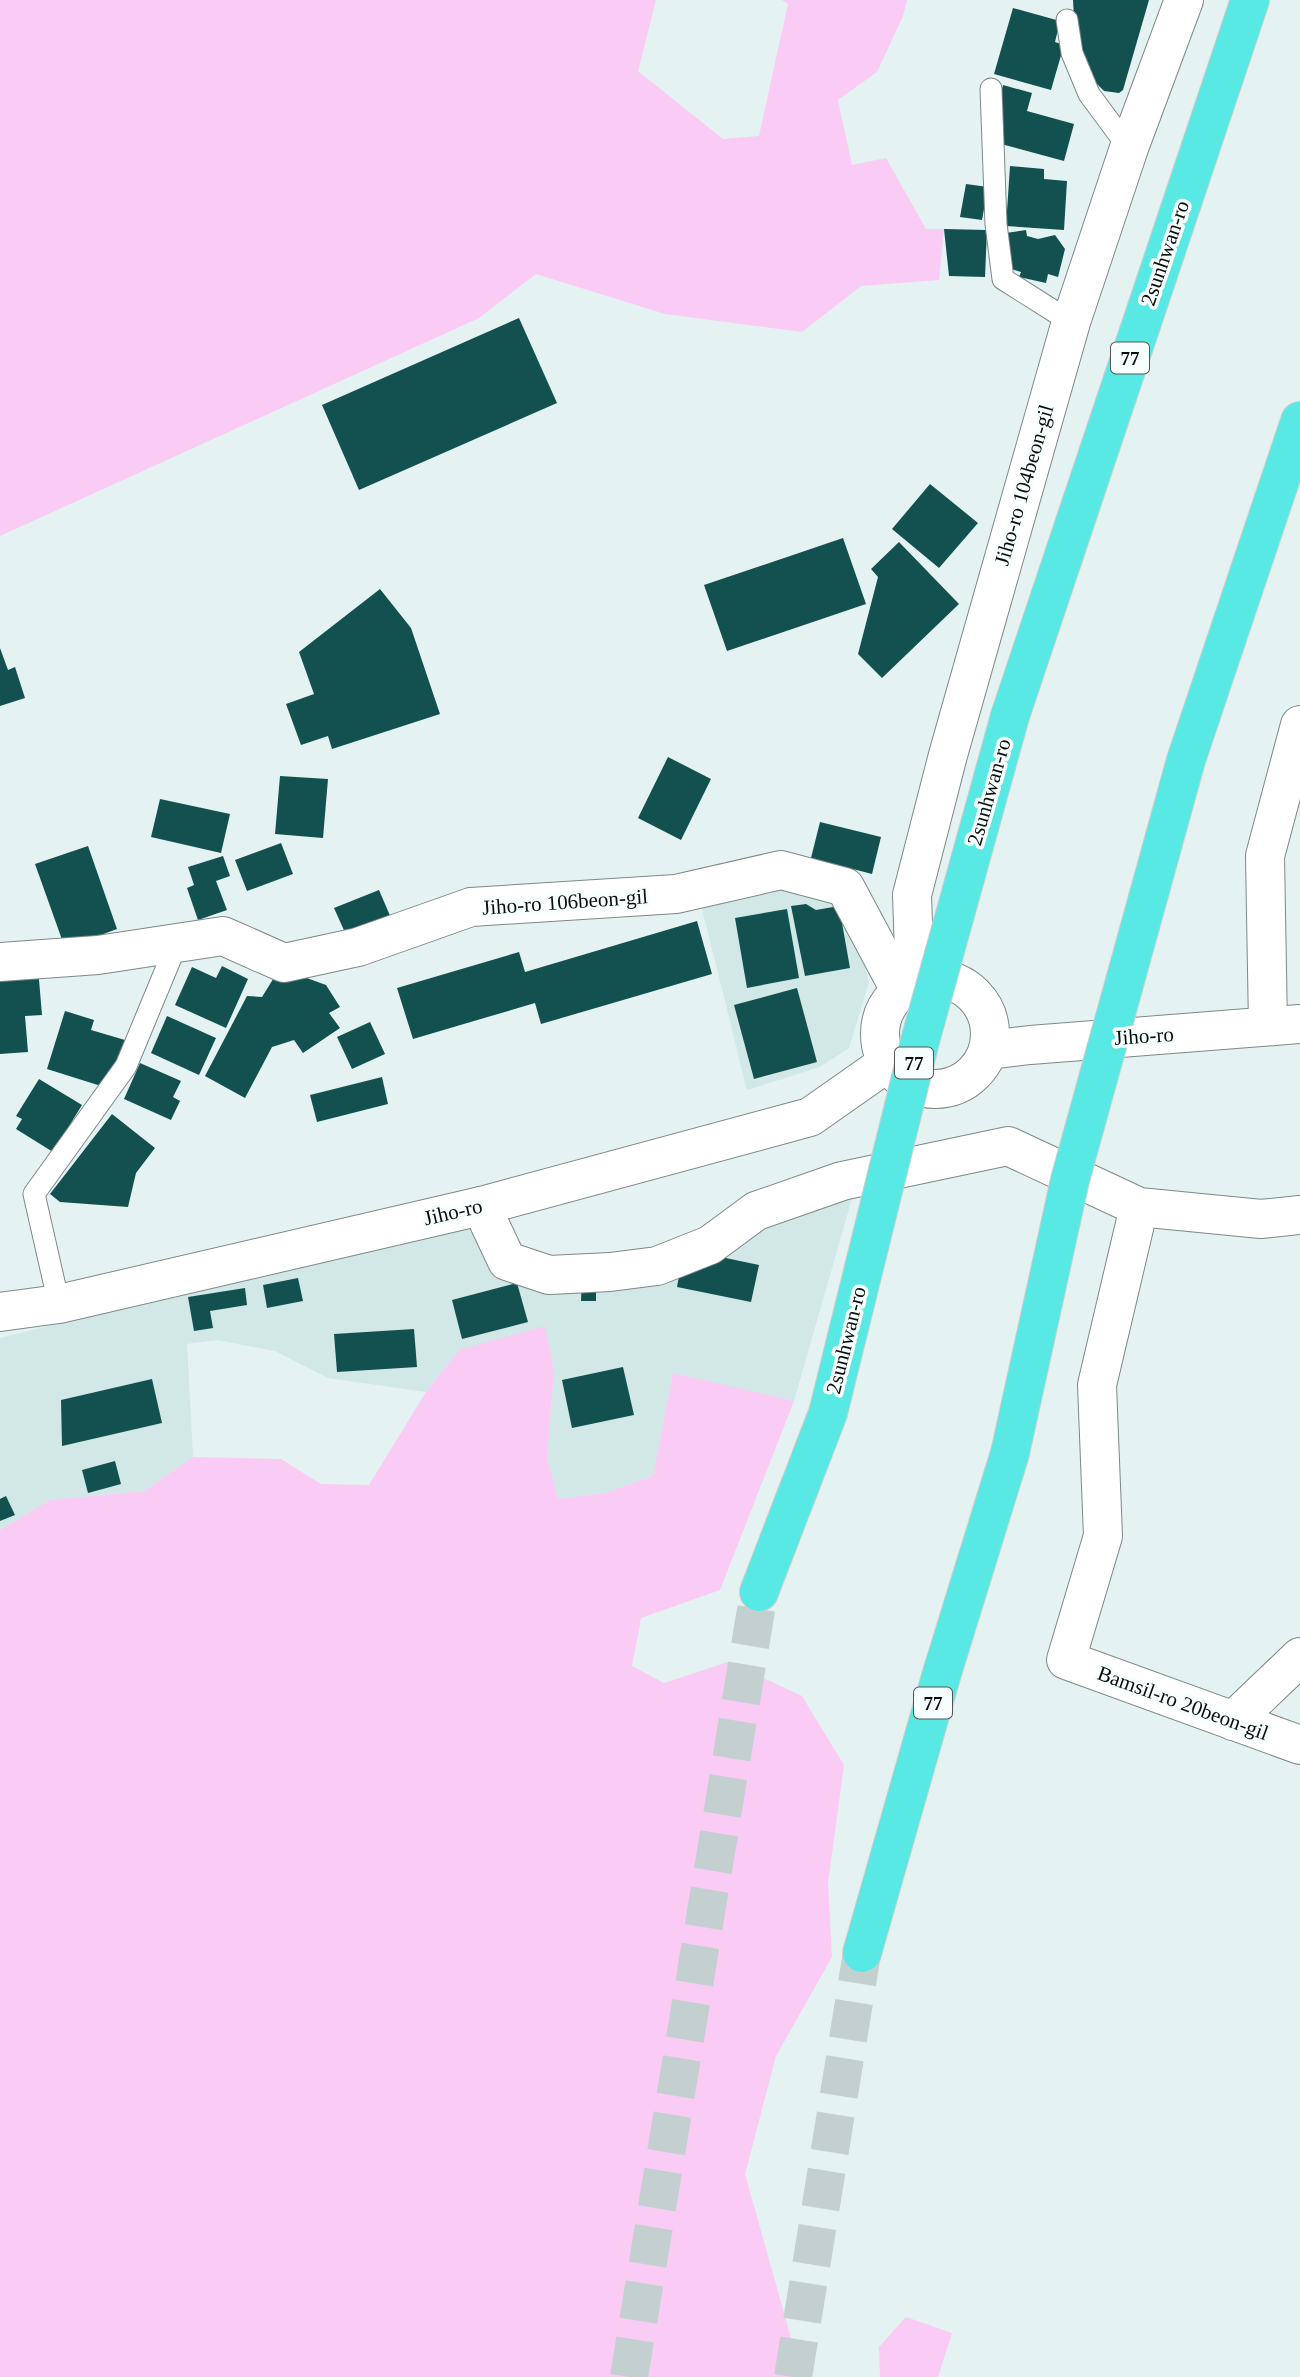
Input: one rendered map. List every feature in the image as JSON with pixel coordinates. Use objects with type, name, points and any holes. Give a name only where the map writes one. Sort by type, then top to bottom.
[{"type":"highway","name":"2sunhwan-ro","points":[[760,1592],[828,1413],[920,1041],[1010,716],[1250,0]]},
{"type":"highway","name":"77","points":[[862,1953],[942,1673],[1010,1454],[1070,1180],[1186,760],[1300,421]]},
{"type":"street","name":"Jiho-ro 104beon-gil","points":[[908,986],[912,895],[947,755],[1071,322],[1129,148],[1184,0]]},
{"type":"street","points":[[1284,1025],[1265,856],[1300,725]]},
{"type":"street","name":"Jiho-ro 106beon-gil","points":[[0,962],[98,955],[223,936],[284,962],[358,947],[471,906],[676,894],[781,870],[845,887],[908,986]]},
{"type":"street","points":[[933,978],[950,979],[966,987],[979,999],[988,1014],[991,1032],[989,1051],[980,1067],[967,1079],[951,1087],[933,1089],[915,1086],[900,1077],[887,1063],[881,1046],[879,1027],[884,1010],[908,986],[933,978]]},
{"type":"street","name":"Jiho-ro","points":[[989,1051],[1030,1045],[1284,1025]]},
{"type":"street","name":"Jiho-ro","points":[[0,1312],[58,1304],[481,1206],[810,1117],[887,1063]]},
{"type":"street","points":[[481,1206],[507,1261],[549,1275],[610,1272],[657,1265],[710,1245],[756,1211],[842,1181],[1008,1146],[1139,1207],[1261,1219],[1300,1215]]},
{"type":"street","name":"Bamsil-ro 20beon-gil","points":[[1139,1207],[1097,1385],[1103,1536],[1066,1660],[1300,1745]]},
{"type":"street","points":[[1233,1721],[1300,1657]]},
{"type":"lane","points":[[1067,20],[1072,53],[1089,94],[1129,148]]},
{"type":"lane","points":[[991,89],[996,224],[1003,279],[1071,322]]},
{"type":"lane","points":[[58,1304],[34,1194],[126,1066],[177,943]]},
{"type":"shaded area","points":[[0,0],[656,0],[638,71],[723,139],[759,136],[788,4],[782,0],[907,0],[903,16],[877,72],[838,100],[852,165],[886,158],[926,229],[944,229],[939,280],[861,286],[802,332],[665,314],[536,274],[479,318],[0,536]]},
{"type":"shaded area","points":[[788,886],[847,902],[869,982],[849,1048],[820,1067],[747,1090],[701,905]]},
{"type":"shaded area","points":[[861,1167],[794,1401],[673,1374],[653,1476],[605,1493],[558,1499],[547,1457],[554,1372],[459,1350],[426,1392],[328,1378],[275,1351],[217,1340],[187,1344],[193,1457],[144,1491],[50,1500],[0,1530],[0,1338],[464,1224],[490,1256],[633,1260]]},
{"type":"shaded area","points":[[545,1326],[554,1372],[547,1457],[558,1499],[605,1493],[653,1476],[673,1373],[794,1401],[720,1590],[641,1618],[632,1666],[664,1683],[728,1662],[802,1696],[844,1765],[828,1883],[832,1957],[776,2056],[745,2174],[802,2377],[0,2377],[0,1530],[50,1500],[144,1491],[193,1457],[281,1459],[321,1484],[369,1485],[426,1392],[459,1350]]},
{"type":"shaded area","points":[[906,2317],[952,2333],[938,2377],[880,2377],[879,2347]]},
{"type":"building","points":[[1073,0],[1149,0],[1123,90],[1119,93],[1104,91],[1094,81],[1075,36]]},
{"type":"building","points":[[1013,8],[1060,21],[1055,42],[1064,45],[1051,90],[994,74]]},
{"type":"building","points":[[1003,85],[1032,93],[1027,111],[1074,124],[1064,161],[1001,144],[998,104]]},
{"type":"building","points":[[1010,166],[1044,169],[1044,179],[1067,181],[1064,230],[1006,226]]},
{"type":"building","points":[[966,184],[988,187],[982,220],[960,217]]},
{"type":"building","points":[[944,229],[987,230],[985,277],[949,276]]},
{"type":"building","points":[[1026,230],[1027,236],[1038,239],[1055,235],[1065,249],[1058,277],[1048,274],[1046,283],[1019,277],[1021,272],[1011,269],[1006,233]]},
{"type":"building","points":[[519,318],[557,403],[359,490],[322,405]]},
{"type":"building","points":[[930,484],[978,523],[939,568],[892,529]]},
{"type":"building","points":[[843,538],[866,604],[727,651],[704,585]]},
{"type":"building","points":[[899,542],[959,604],[882,678],[858,654],[878,577],[871,569]]},
{"type":"building","points":[[380,589],[411,628],[440,714],[332,749],[328,736],[301,745],[286,704],[314,694],[299,652]]},
{"type":"building","points":[[0,648],[8,670],[15,667],[25,698],[0,706]]},
{"type":"building","points":[[668,757],[711,779],[681,840],[638,818]]},
{"type":"building","points":[[280,776],[328,779],[323,838],[275,834]]},
{"type":"building","points":[[160,799],[230,814],[221,853],[151,837]]},
{"type":"building","points":[[820,822],[881,837],[872,874],[811,858]]},
{"type":"building","points":[[281,843],[293,874],[247,891],[235,860]]},
{"type":"building","points":[[88,846],[117,929],[65,948],[35,864]]},
{"type":"building","points":[[223,856],[230,876],[216,881],[227,910],[198,920],[187,888],[194,885],[188,867]]},
{"type":"building","points":[[379,890],[391,918],[347,937],[334,908]]},
{"type":"building","points":[[806,904],[816,910],[839,906],[850,968],[805,976],[791,906]]},
{"type":"building","points":[[787,909],[799,978],[747,988],[735,918]]},
{"type":"building","points":[[697,921],[712,974],[541,1024],[535,1003],[413,1039],[397,988],[519,952],[525,972]]},
{"type":"building","points":[[222,966],[248,979],[226,1028],[175,1005],[192,967],[216,978]]},
{"type":"building","points":[[38,968],[42,1015],[25,1016],[28,1052],[0,1054],[0,978]]},
{"type":"building","points":[[275,976],[304,977],[326,985],[340,1007],[329,1013],[340,1028],[303,1053],[294,1040],[272,1047],[245,1098],[205,1076],[247,996],[262,997]]},
{"type":"building","points":[[797,988],[817,1062],[754,1079],[734,1005]]},
{"type":"building","points":[[65,1011],[94,1020],[91,1030],[125,1040],[119,1060],[101,1086],[47,1069]]},
{"type":"building","points":[[167,1016],[216,1038],[199,1075],[151,1053]]},
{"type":"building","points":[[370,1022],[385,1054],[352,1069],[337,1037]]},
{"type":"building","points":[[140,1063],[181,1081],[173,1097],[180,1101],[171,1120],[124,1099]]},
{"type":"building","points":[[382,1077],[388,1104],[317,1122],[310,1095]]},
{"type":"building","points":[[39,1079],[82,1105],[53,1152],[16,1129],[22,1119],[16,1116]]},
{"type":"building","points":[[112,1114],[155,1148],[136,1173],[128,1207],[60,1202],[50,1194]]},
{"type":"building","points":[[702,1253],[759,1265],[751,1302],[677,1287],[682,1259]]},
{"type":"building","points":[[582,1276],[596,1287],[596,1301],[581,1301]]},
{"type":"building","points":[[298,1278],[303,1301],[267,1308],[263,1285]]},
{"type":"building","points":[[517,1283],[528,1322],[462,1339],[452,1300]]},
{"type":"building","points":[[245,1288],[247,1305],[210,1311],[213,1328],[194,1331],[188,1297]]},
{"type":"building","points":[[414,1329],[417,1367],[337,1372],[334,1334]]},
{"type":"building","points":[[623,1367],[634,1415],[572,1428],[562,1380]]},
{"type":"building","points":[[152,1379],[162,1423],[62,1446],[61,1400]]},
{"type":"building","points":[[115,1461],[121,1484],[88,1493],[82,1470]]},
{"type":"building","points":[[6,1496],[15,1515],[0,1521],[0,1499]]},
{"type":"tunnel","points":[[629,2377],[759,1592]]},
{"type":"tunnel","points":[[793,2377],[862,1953]]}]
